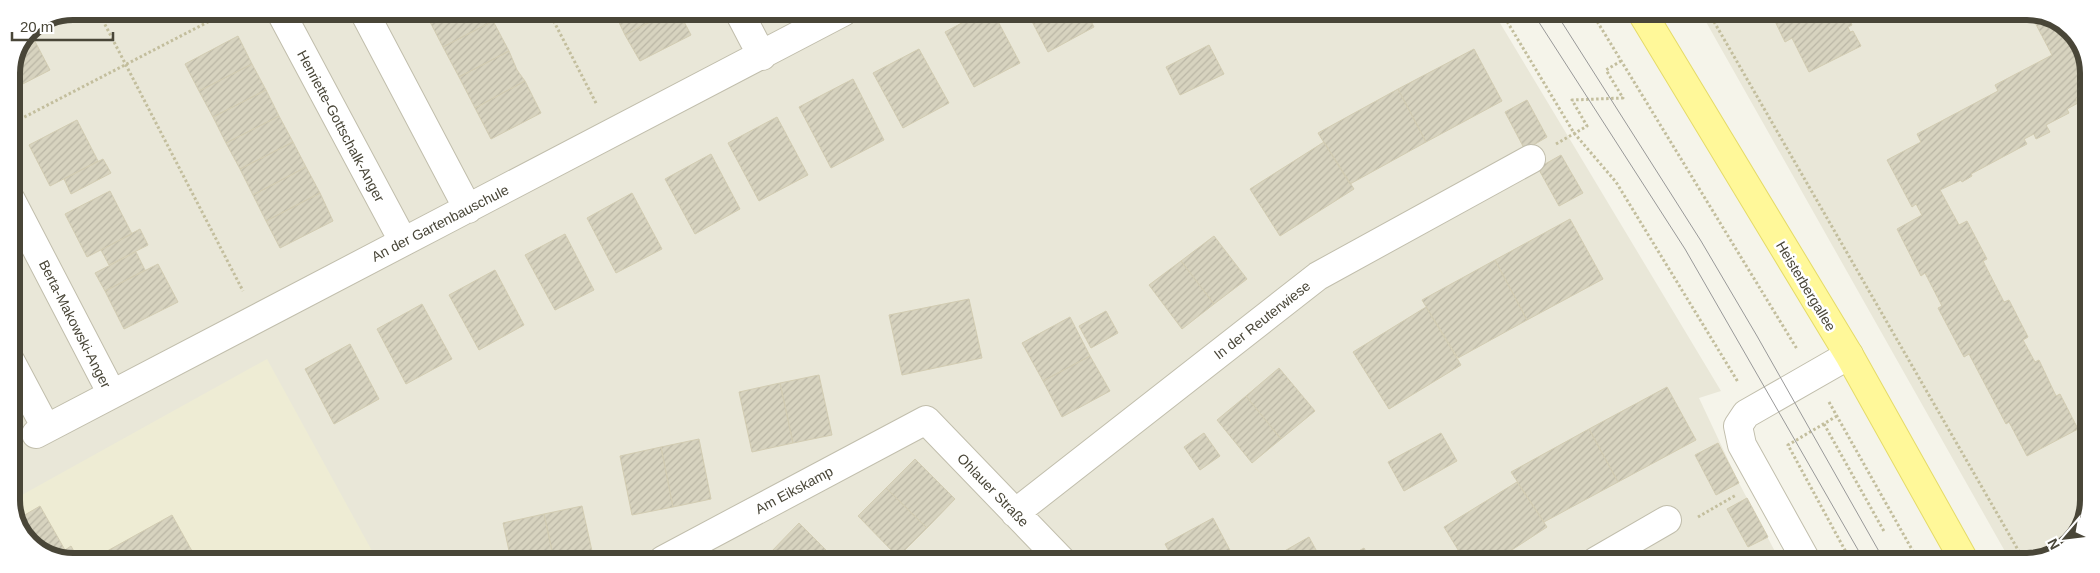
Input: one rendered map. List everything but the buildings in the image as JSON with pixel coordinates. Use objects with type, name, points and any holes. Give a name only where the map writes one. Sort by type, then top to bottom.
[{"type":"main road","name":"Heisterbergallee","points":[[1646,20],[1848,355],[1960,553]]},
{"type":"street","name":"Henriette-Gottschalk-Anger","points":[[284,20],[403,241]]},
{"type":"street","points":[[368,20],[468,208]]},
{"type":"street","points":[[743,20],[762,56]]},
{"type":"street","name":"An der Gartenbauschule","points":[[20,383],[41,431],[403,241],[613,135],[762,56],[822,20]]},
{"type":"street","name":"In der Reuterwiese","points":[[1015,514],[1318,276],[1541,153]]},
{"type":"street","name":"Berta-Makowski-Anger","points":[[20,217],[112,394]]},
{"type":"street","points":[[1802,553],[1742,445],[1738,426],[1746,414],[1848,355]]},
{"type":"street","name":"Ohlauer Straße","points":[[926,420],[1054,553]]},
{"type":"street","name":"Am Eikskamp","points":[[676,553],[926,420]]},
{"type":"street","points":[[1610,553],[1667,520]]},
{"type":"path","points":[[103,20],[257,318]]},
{"type":"path","points":[[20,119],[212,20]]},
{"type":"path","points":[[553,20],[613,135]]},
{"type":"path","points":[[1506,20],[1574,133],[1616,182],[1754,409]]},
{"type":"path","points":[[1596,20],[1838,416],[1914,553]]},
{"type":"path","points":[[1713,20],[2020,553]]},
{"type":"path","points":[[1541,153],[1587,126],[1572,100],[1623,98],[1606,70],[1621,61]]},
{"type":"path","points":[[1838,416],[1788,445],[1846,553]]},
{"type":"path","points":[[1824,424],[1885,532]]},
{"type":"path","points":[[1709,510],[1743,491]]},
{"type":"shaded area","points":[[73,20],[1498,20],[1721,391],[1699,398],[1739,483],[1776,553],[66,553],[50,548],[38,540],[25,523],[20,503],[21,63],[29,44],[44,29],[53,24]]},
{"type":"shaded area","points":[[1705,20],[2034,20],[2047,24],[2062,33],[2073,47],[2080,70],[2080,507],[2075,523],[2067,535],[2050,548],[2037,552],[2006,553]]},
{"type":"shaded area","points":[[267,359],[373,553],[66,553],[50,548],[38,540],[31,532],[23,517],[20,496]]},
{"type":"tram line","points":[[1538,20],[1685,249],[1860,553]]},
{"type":"tram line","points":[[1560,20],[1701,241],[1880,553]]}]
